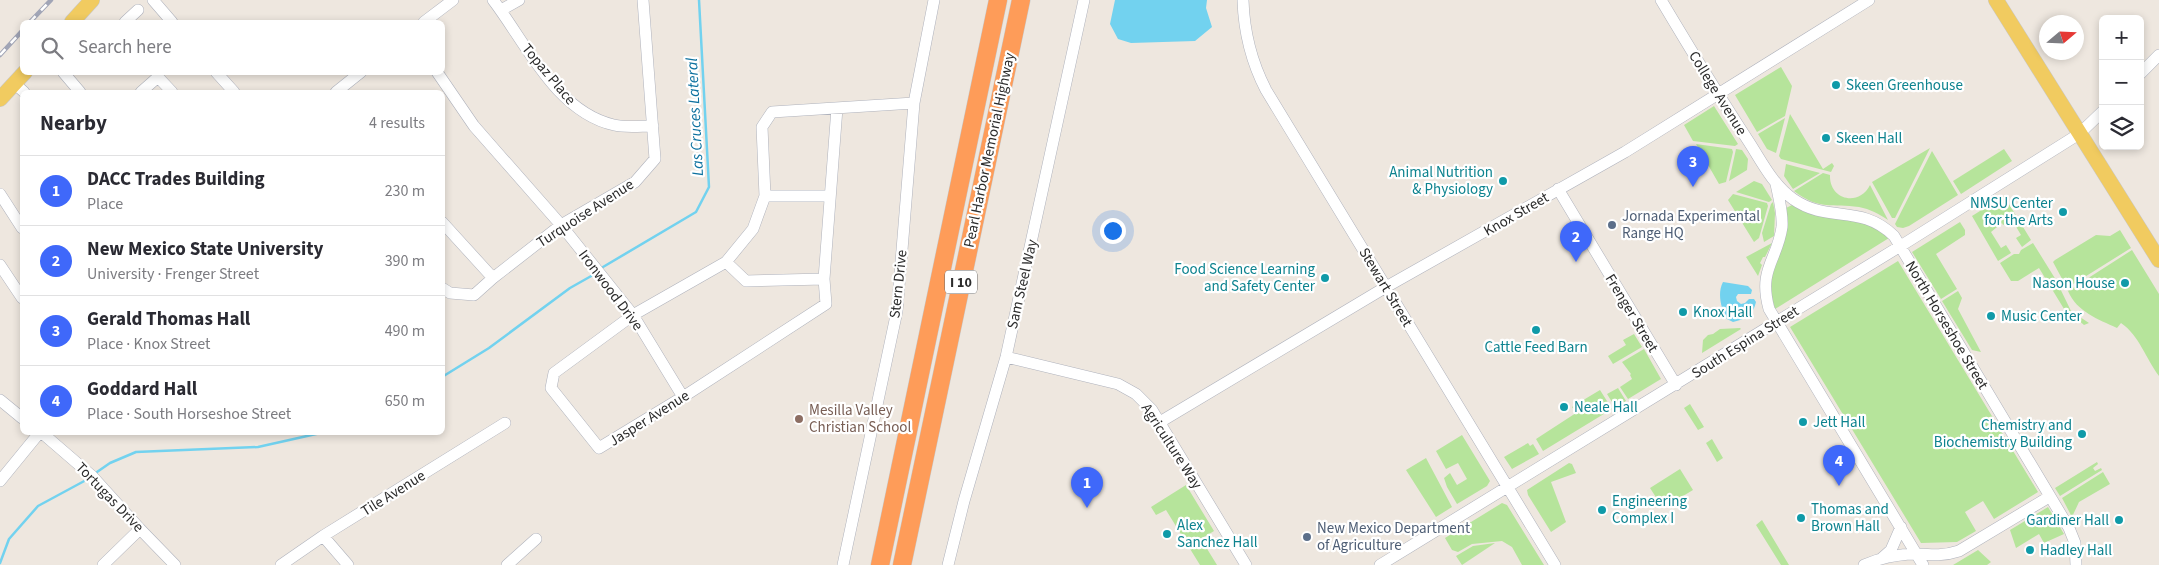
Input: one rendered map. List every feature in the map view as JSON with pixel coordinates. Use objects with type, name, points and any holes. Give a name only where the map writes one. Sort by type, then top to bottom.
[{"type":"highway","points":[[981,80],[994,0]]},
{"type":"highway","name":"Pearl Harbor Memorial Highway","points":[[880,565],[998,0]]},
{"type":"highway","name":"Pearl Harbor Memorial Highway","points":[[902,565],[1021,0]]},
{"type":"main road","points":[[74,20],[92,0]]},
{"type":"main road","points":[[1996,0],[2159,260]]},
{"type":"main road","points":[[0,99],[21,83]]},
{"type":"street","points":[[153,0],[170,20]]},
{"type":"street","points":[[427,20],[453,0]]},
{"type":"street","name":"Topaz Place","points":[[492,0],[501,10],[537,64],[569,101],[589,115],[614,126],[653,126]]},
{"type":"street","points":[[501,10],[519,0]]},
{"type":"street","name":"Turquoise Avenue","points":[[445,290],[450,293],[474,295],[561,225],[635,182],[655,159],[643,0]]},
{"type":"street","name":"Stern Drive","points":[[843,565],[897,311],[914,103],[934,0]]},
{"type":"street","name":"Sam Steel Way","points":[[948,565],[964,501],[1006,357],[1084,0]]},
{"type":"street","name":"Stewart Street","points":[[1243,0],[1247,41],[1257,73],[1555,565]]},
{"type":"street","name":"College Avenue","points":[[1661,0],[1717,94],[1776,184]]},
{"type":"street","name":"Knox Street","points":[[1160,422],[1386,287],[1625,152],[1869,0]]},
{"type":"street","points":[[127,20],[138,10]]},
{"type":"street","points":[[2144,70],[2159,55]]},
{"type":"street","points":[[66,75],[78,90]]},
{"type":"street","points":[[219,75],[232,90]]},
{"type":"street","points":[[342,90],[358,75]]},
{"type":"street","name":"Ironwood Drive","points":[[439,75],[474,126],[561,225],[633,315],[683,397]]},
{"type":"street","points":[[143,90],[158,77],[170,90]]},
{"type":"street","name":"Jasper Avenue","points":[[837,108],[824,279],[826,304],[683,397],[599,448],[551,388],[554,373],[633,315],[726,262],[753,229],[766,196],[762,127],[772,112],[914,103]]},
{"type":"street","name":"South Espina Street","points":[[1380,565],[1900,247],[2079,134],[2099,115]]},
{"type":"street","points":[[1776,184],[1782,225],[1778,244],[1766,275],[1765,284],[1769,309],[1924,565]]},
{"type":"street","name":"North Horseshoe Street","points":[[1776,184],[1792,198],[1810,209],[1832,214],[1854,214],[1874,221],[1894,236],[2069,528],[2075,543],[2076,565]]},
{"type":"street","name":"Frenger Street","points":[[1558,189],[1676,384]]},
{"type":"street","points":[[0,194],[20,225]]},
{"type":"street","points":[[766,196],[829,196]]},
{"type":"street","points":[[445,225],[493,278]]},
{"type":"street","points":[[726,262],[746,281],[824,279]]},
{"type":"street","points":[[0,265],[20,295]]},
{"type":"street","points":[[9,277],[20,278]]},
{"type":"street","name":"Agriculture Way","points":[[1006,357],[1125,387],[1142,398],[1160,422],[1246,565]]},
{"type":"street","points":[[0,400],[20,416]]},
{"type":"street","name":"Tile Avenue","points":[[281,565],[323,536],[506,423]]},
{"type":"street","points":[[0,481],[38,435]]},
{"type":"street","name":"Tortugas Drive","points":[[44,435],[92,476],[175,565]]},
{"type":"street","points":[[1864,565],[1882,558],[1916,554],[1937,556],[1959,551],[2049,497]]},
{"type":"street","points":[[1882,558],[1891,550],[1901,527]]},
{"type":"street","points":[[103,565],[140,529]]},
{"type":"street","points":[[323,536],[348,565]]},
{"type":"street","points":[[507,565],[536,539]]},
{"type":"green space","points":[[1781,67],[1792,86],[1785,116],[1757,132],[1735,95]]},
{"type":"green space","points":[[1714,106],[1738,144],[1735,146],[1693,141],[1684,125]]},
{"type":"green space","points":[[1790,114],[1823,169],[1832,163],[1834,166],[1831,172],[1781,159],[1779,156]]},
{"type":"green space","points":[[1785,118],[1776,153],[1767,149],[1758,134]]},
{"type":"green space","points":[[1696,144],[1732,149],[1733,152],[1726,182],[1719,184]]},
{"type":"green space","points":[[1930,148],[1895,218],[1892,218],[1872,182]]},
{"type":"green space","points":[[1736,149],[1742,150],[1748,159],[1747,170],[1729,181]]},
{"type":"green space","points":[[2004,149],[2012,161],[1961,194],[1953,181]]},
{"type":"green space","points":[[1932,151],[1958,195],[1909,226],[1897,227],[1895,224]]},
{"type":"green space","points":[[1786,164],[1820,173],[1793,189],[1784,176]]},
{"type":"green space","points":[[1823,173],[1830,175],[1834,190],[1846,198],[1859,196],[1870,185],[1888,220],[1863,208],[1819,204],[1794,191]]},
{"type":"green space","points":[[1754,181],[1762,184],[1772,200],[1769,202],[1736,192]]},
{"type":"green space","points":[[1733,194],[1767,203],[1768,206],[1759,238],[1754,242],[1728,200]]},
{"type":"green space","points":[[2004,196],[2031,240],[2022,247],[2016,238],[2021,235],[2012,220],[2003,225],[2002,223],[1991,232],[2001,248],[2006,245],[2011,253],[1998,261],[1972,216]]},
{"type":"green space","points":[[1773,202],[1775,213],[1774,236],[1764,242],[1762,233]]},
{"type":"green space","points":[[1792,205],[1867,221],[1889,238],[1775,309],[1769,288],[1786,208]]},
{"type":"green space","points":[[1960,222],[1965,230],[1965,235],[1936,254],[1957,289],[1941,299],[1912,252]]},
{"type":"green space","points":[[2120,230],[2131,248],[2067,288],[2053,262],[2096,235],[2110,236]]},
{"type":"green space","points":[[1772,243],[1760,263],[1762,265],[1758,276],[1746,257]]},
{"type":"green space","points":[[2033,243],[2056,280],[2071,311],[2089,323],[2084,325],[2077,319],[2072,322],[2039,268],[2018,281],[2011,281],[2000,263],[2014,254],[2019,254],[2021,250]]},
{"type":"green space","points":[[2132,250],[2159,294],[2159,376],[2138,341],[2127,328],[2121,323],[2117,328],[2082,310],[2068,291]]},
{"type":"green space","points":[[1898,261],[2038,492],[1994,519],[1983,501],[1965,512],[1976,531],[1957,542],[1921,543],[1790,327]]},
{"type":"green space","points":[[1958,291],[1962,298],[1958,309],[1981,352],[1972,350],[1942,301]]},
{"type":"green space","points":[[1740,328],[1702,353],[1703,340],[1708,335],[1720,329]]},
{"type":"green space","points":[[1634,334],[1642,347],[1613,364],[1608,356],[1626,345],[1623,340]]},
{"type":"green space","points":[[1644,349],[1661,379],[1628,399],[1620,387],[1632,379],[1631,374],[1622,362]]},
{"type":"green space","points":[[1618,388],[1626,401],[1615,407],[1607,394]]},
{"type":"green space","points":[[1600,390],[1612,409],[1543,451],[1536,439],[1576,413],[1572,407],[1578,403],[1580,406],[1580,402]]},
{"type":"green space","points":[[1690,404],[1704,427],[1698,430],[1684,408]]},
{"type":"green space","points":[[1462,435],[1490,481],[1487,486],[1457,504],[1444,478],[1450,473],[1457,485],[1467,479],[1458,463],[1446,469],[1436,451]]},
{"type":"green space","points":[[1712,439],[1723,458],[1717,462],[1706,443]]},
{"type":"green space","points":[[1528,443],[1530,446],[1533,444],[1539,454],[1512,469],[1504,457]]},
{"type":"green space","points":[[1426,458],[1452,507],[1436,517],[1406,470]]},
{"type":"green space","points":[[2097,462],[2098,464],[2093,468],[2095,471],[2101,468],[2102,470],[2060,496],[2055,488]]},
{"type":"green space","points":[[1569,463],[1572,464],[1576,473],[1551,482],[1566,522],[1551,532],[1528,495],[1527,490]]},
{"type":"green space","points":[[1680,469],[1693,490],[1663,508],[1650,488]]},
{"type":"green space","points":[[2103,472],[2110,484],[2079,502],[2072,517],[2062,498]]},
{"type":"green space","points":[[1186,485],[1214,531],[1201,539],[1217,565],[1200,565],[1166,510],[1156,515],[1151,507]]},
{"type":"green space","points":[[1502,503],[1507,505],[1544,565],[1522,565],[1512,547],[1502,541],[1472,544],[1458,552],[1452,550],[1445,538]]},
{"type":"green space","points":[[2048,507],[2064,534],[2044,543],[2039,534],[2016,548],[2010,530]]},
{"type":"green space","points":[[1762,520],[1789,565],[1781,565],[1756,525]]},
{"type":"green space","points":[[1495,543],[1462,565],[1456,556],[1473,546]]},
{"type":"green space","points":[[1978,550],[1991,562],[1987,565],[1953,565]]},
{"type":"water","points":[[1115,0],[1207,0],[1206,8],[1212,27],[1195,41],[1131,43],[1118,39],[1110,24]]},
{"type":"water","points":[[1723,282],[1748,286],[1752,290],[1751,294],[1738,294],[1736,297],[1737,301],[1741,304],[1749,299],[1754,299],[1756,302],[1748,316],[1733,322],[1727,319],[1720,301],[1720,291]]},
{"type":"waterway","name":"Las Cruces Lateral","points":[[603,267],[696,212],[709,187],[699,0]]},
{"type":"waterway","name":"Las Cruces Lateral","points":[[445,375],[489,348],[570,288],[593,275]]},
{"type":"waterway","name":"Las Cruces Lateral","points":[[97,472],[110,463],[136,452],[258,447],[312,435]]},
{"type":"waterway","name":"Las Cruces Lateral","points":[[0,563],[9,539],[38,506],[88,479]]},
{"type":"railway","points":[[32,20],[51,0]]},
{"type":"railway","points":[[0,55],[20,33]]},
{"type":"place","name":"Skeen Greenhouse","points":[[1836,85]]},
{"type":"place","name":"Skeen Hall","points":[[1826,138]]},
{"type":"place","name":"Animal Nutrition & Physiology","points":[[1503,181]]},
{"type":"place","name":"Gerald Thomas Hall","points":[[1693,187]]},
{"type":"place","name":"NMSU Center for the Arts","points":[[2063,212]]},
{"type":"place","name":"Jornada Experimental Range HQ","points":[[1612,225]]},
{"type":"place","name":"New Mexico State University","points":[[1576,262]]},
{"type":"place","name":"Food Science Learning and Safety Center","points":[[1325,278]]},
{"type":"place","name":"Nason House","points":[[2125,283]]},
{"type":"place","name":"Knox Hall","points":[[1683,312]]},
{"type":"place","name":"Music Center","points":[[1991,316]]},
{"type":"place","name":"Cattle Feed Barn","points":[[1536,330]]},
{"type":"place","name":"Neale Hall","points":[[1564,407]]},
{"type":"place","name":"Mesilla Valley Christian School","points":[[799,419]]},
{"type":"place","name":"Jett Hall","points":[[1803,422]]},
{"type":"place","name":"Chemistry and Biochemistry Building","points":[[2082,434]]},
{"type":"place","name":"Goddard Hall","points":[[1839,486]]},
{"type":"place","name":"DACC Trades Building","points":[[1087,508]]},
{"type":"place","name":"Engineering Complex I","points":[[1602,510]]},
{"type":"place","name":"Thomas and Brown Hall","points":[[1801,518]]},
{"type":"place","name":"Gardiner Hall","points":[[2119,520]]},
{"type":"place","name":"Alex Sanchez Hall","points":[[1167,534]]},
{"type":"place","name":"New Mexico Department of Agriculture","points":[[1307,537]]},
{"type":"place","name":"Hadley Hall","points":[[2030,550]]}]
